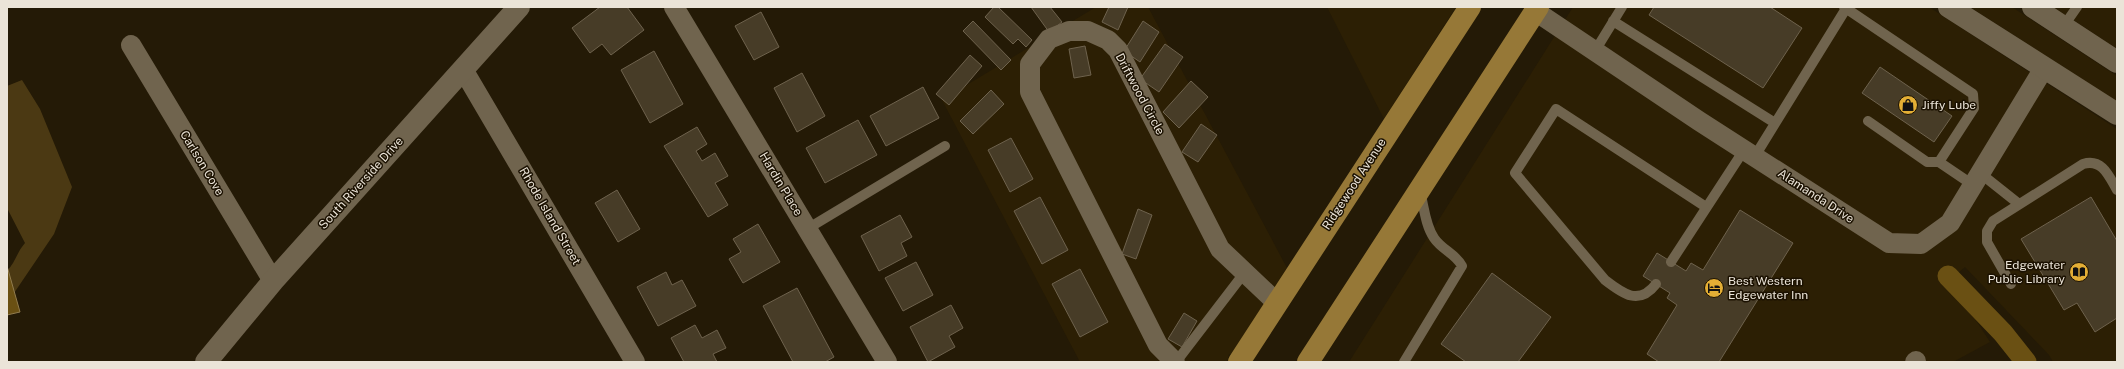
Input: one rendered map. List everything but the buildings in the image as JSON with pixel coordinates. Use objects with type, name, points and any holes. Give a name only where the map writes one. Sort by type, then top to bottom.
[{"type":"main road","name":"Ridgewood Avenue","points":[[1239,362],[1470,7]]},
{"type":"main road","points":[[1308,362],[1536,9]]},
{"type":"street","name":"South Riverside Drive","points":[[206,362],[272,281],[520,7]]},
{"type":"street","name":"Hardin Place","points":[[674,7],[887,362]]},
{"type":"street","points":[[1949,7],[2117,114]]},
{"type":"street","points":[[2033,7],[2117,62]]},
{"type":"street","name":"Alamanda Drive","points":[[1536,9],[1595,51],[1889,243],[1921,244],[1950,223],[2044,68]]},
{"type":"street","name":"Driftwood Circle","points":[[1176,362],[1158,345],[1030,92],[1030,64],[1049,39],[1070,30],[1088,31],[1108,40],[1118,50],[1220,249],[1277,303]]},
{"type":"street","name":"Carlson Cove","points":[[131,45],[272,281]]},
{"type":"street","name":"Rhode Island Street","points":[[464,70],[629,359]]},
{"type":"lane","points":[[1595,51],[1622,7]]},
{"type":"lane","points":[[1671,262],[1706,208],[1749,153],[1775,123],[1846,7],[1973,94],[1974,108],[1939,162]]},
{"type":"lane","points":[[2064,27],[2077,7]]},
{"type":"lane","points":[[1613,22],[1775,123]]},
{"type":"lane","points":[[1656,284],[1649,293],[1637,297],[1622,293],[1605,280],[1515,173],[1556,109],[1706,208]]},
{"type":"lane","points":[[1868,121],[1927,162],[1939,162],[1977,179],[2019,204]]},
{"type":"lane","points":[[807,229],[944,146]]},
{"type":"lane","points":[[2011,284],[1986,242],[1987,231],[1993,220],[2083,164],[2091,161],[2099,164],[2107,173],[2117,190]]},
{"type":"lane","points":[[1404,362],[1462,266],[1458,259],[1442,248],[1433,238],[1420,189]]},
{"type":"lane","points":[[1176,362],[1245,272]]},
{"type":"shaded area","points":[[1096,7],[1148,7],[1287,268],[1232,354],[1229,354],[1227,362],[1080,362],[942,100]]},
{"type":"shaded area","points":[[1327,7],[1456,7],[1384,119]]},
{"type":"shaded area","points":[[1573,7],[1929,7],[2117,129],[2117,362],[2053,362],[2049,355],[1965,267],[1950,280],[1990,342],[1953,362],[1349,362]]},
{"type":"shaded area","points":[[1970,7],[2012,7],[2117,76],[2117,102]]},
{"type":"shaded area","points":[[2053,7],[2117,7],[2117,49],[2070,18]]},
{"type":"shaded area","points":[[22,80],[40,109],[72,187],[54,234],[10,299],[7,271],[25,243],[7,208],[7,86]]},
{"type":"shaded area","points":[[7,266],[20,312],[7,315]]},
{"type":"waterway","points":[[1948,276],[2003,333],[2026,362]]},
{"type":"place","name":"Jiffy Lube","points":[[1908,105]]},
{"type":"place","name":"Edgewater Public Library","points":[[2079,272]]},
{"type":"place","name":"Best Western Edgewater Inn","points":[[1714,288]]}]
